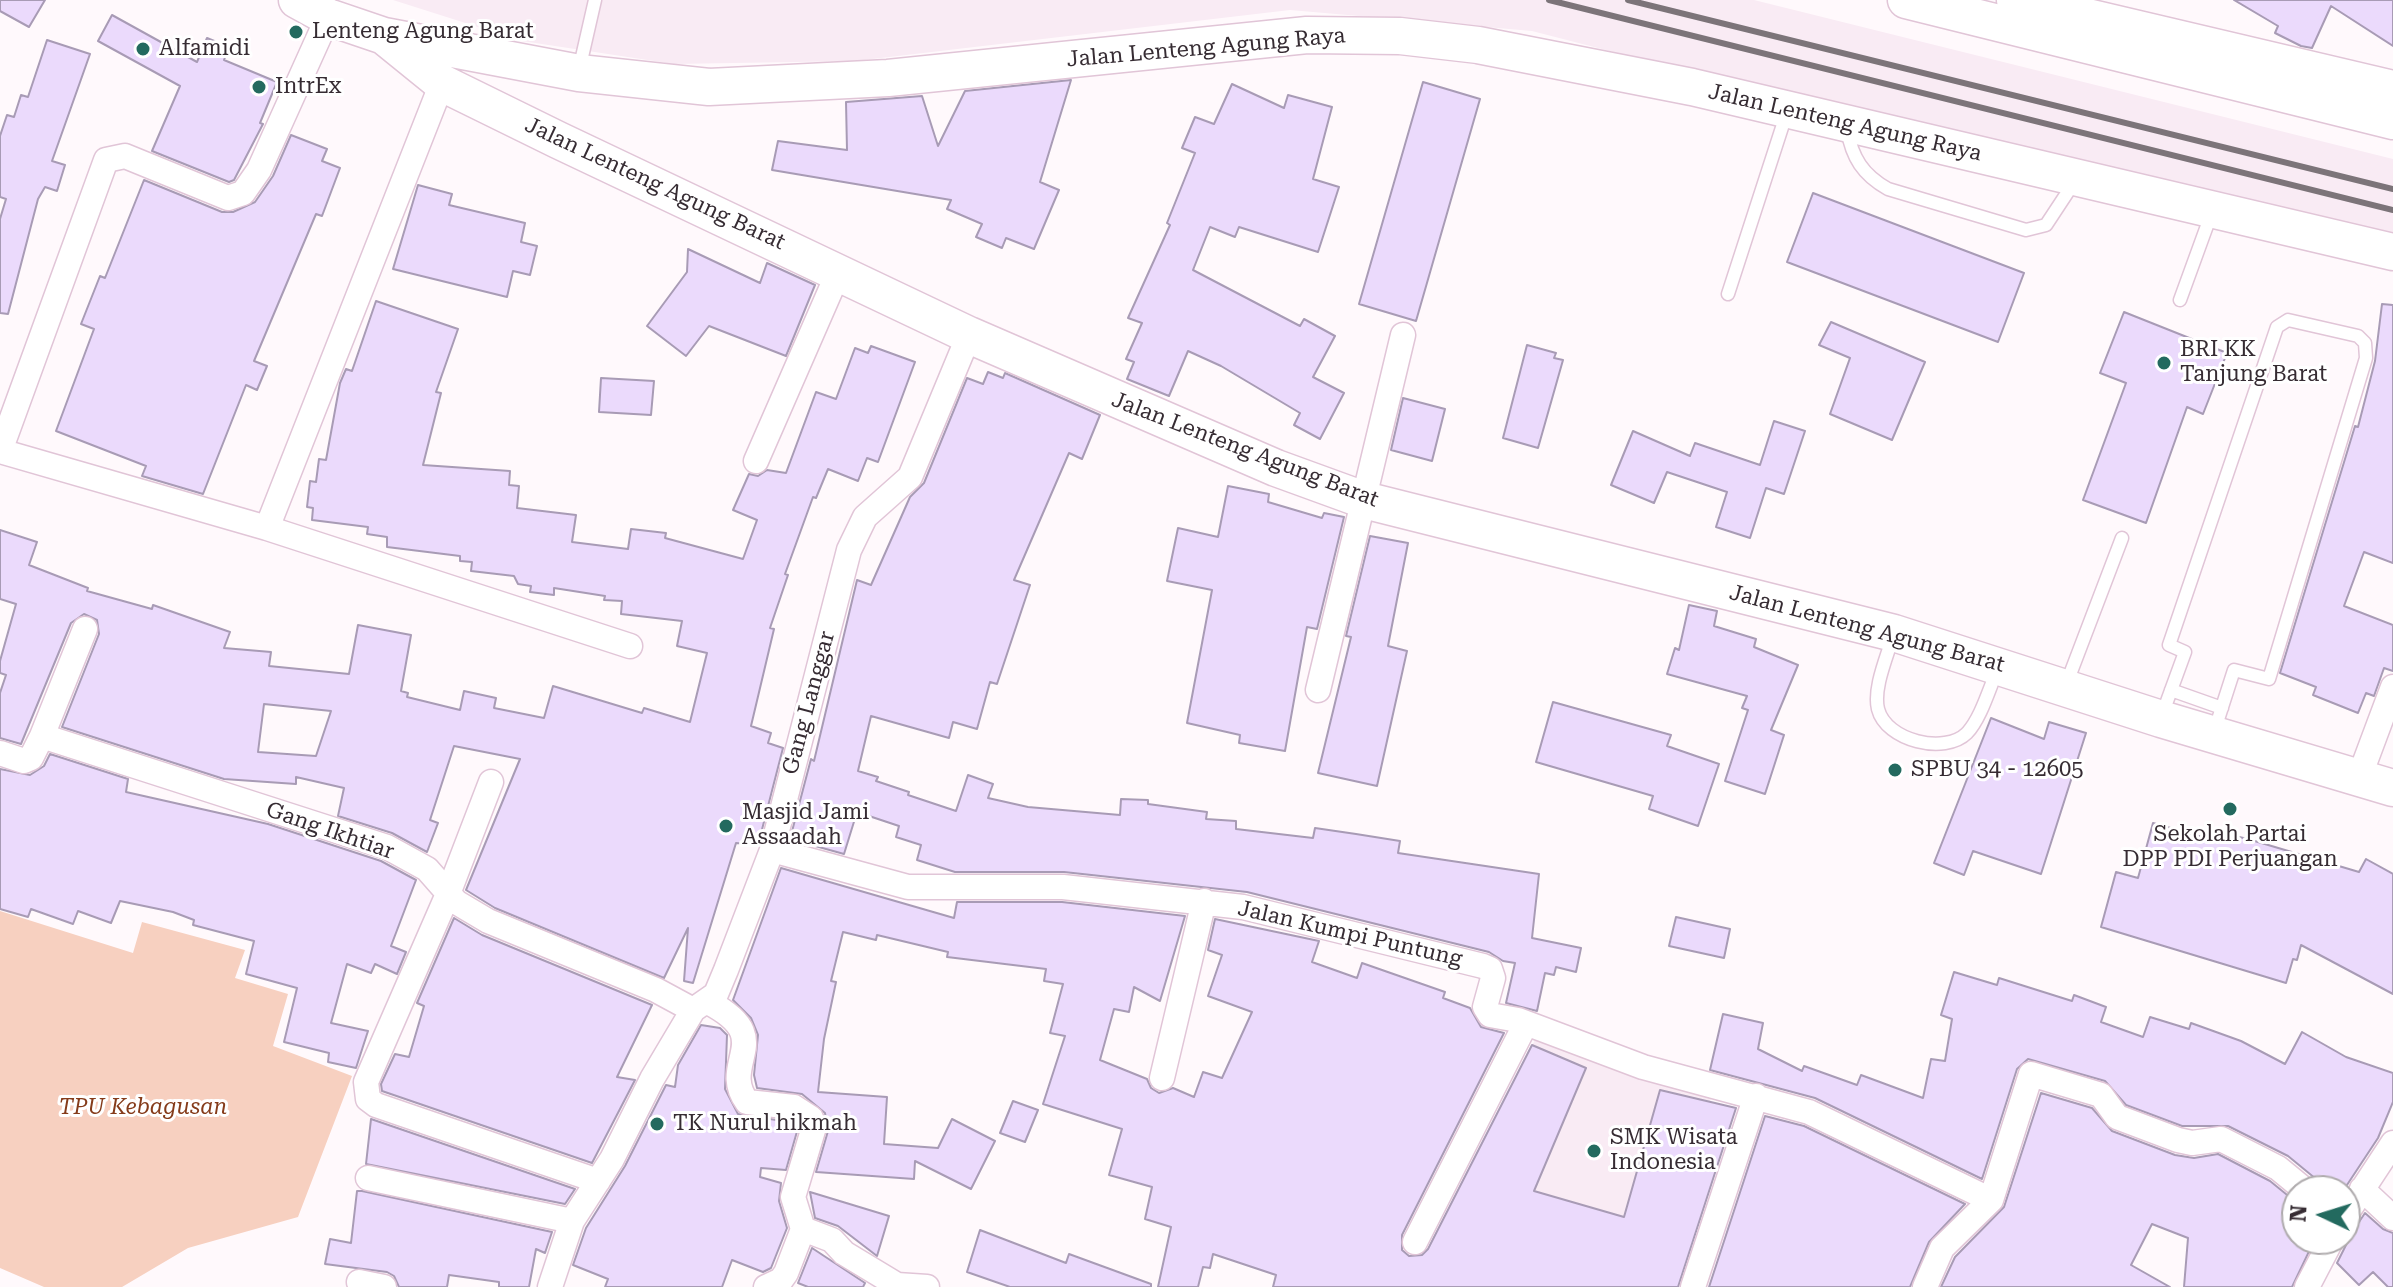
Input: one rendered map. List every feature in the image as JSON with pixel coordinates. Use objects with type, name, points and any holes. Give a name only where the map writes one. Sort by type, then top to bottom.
[{"type":"main road","name":"Jalan Lenteng Agung Raya","points":[[297,0],[328,17],[384,36],[579,73],[709,87],[784,85],[1307,35],[1400,36],[1531,54],[1788,109],[2393,252]]},
{"type":"main road","points":[[1906,0],[2393,121]]},
{"type":"main road","points":[[2015,0],[2393,89]]},
{"type":"main road","name":"Jalan Lenteng Agung Barat","points":[[384,36],[442,83],[969,335],[1276,468],[1364,500],[1894,633],[2000,664],[2065,688],[2166,704],[2376,783]]},
{"type":"street","points":[[328,17],[259,170],[243,193],[228,198],[125,156],[106,160],[0,451],[267,528],[630,646]]},
{"type":"street","points":[[267,528],[442,83]]},
{"type":"street","points":[[756,461],[839,271]]},
{"type":"street","name":"Gang Langgar","points":[[550,1287],[572,1221],[701,1006],[726,970],[772,850],[849,550],[865,517],[910,477],[969,335]]},
{"type":"street","points":[[1318,690],[1403,335]]},
{"type":"street","points":[[0,753],[24,761],[31,758],[85,629]]},
{"type":"street","points":[[2376,783],[2393,687]]},
{"type":"street","name":"Gang Ikhtiar","points":[[42,736],[387,847],[427,869],[448,894],[488,921],[656,990],[737,1019],[744,1030],[741,1086],[747,1102],[794,1107],[811,1118],[814,1127],[793,1197],[803,1229]]},
{"type":"street","points":[[491,782],[448,894],[366,1082],[368,1099],[376,1105],[598,1181]]},
{"type":"street","name":"Jalan Kumpi Puntung","points":[[772,850],[908,887],[1063,887],[1204,901],[1328,927],[1483,966],[1490,969],[1493,978],[1486,1012],[1526,1023],[1643,1067],[1809,1112],[1991,1200]]},
{"type":"street","points":[[1162,1078],[1204,901]]},
{"type":"street","points":[[1415,1242],[1526,1023]]},
{"type":"street","points":[[1925,1287],[1942,1248],[1991,1200],[2031,1074],[2101,1095],[2117,1117],[2178,1140],[2192,1143],[2221,1139],[2287,1175]]},
{"type":"street","points":[[1693,1287],[1756,1096]]},
{"type":"street","points":[[2393,1143],[2362,1189],[2393,1218]]},
{"type":"street","points":[[368,1178],[572,1221]]},
{"type":"street","points":[[766,1287],[781,1280],[803,1229],[827,1237],[844,1253],[897,1285],[927,1287]]},
{"type":"street","points":[[2307,1287],[2324,1255]]},
{"type":"street","points":[[359,1282],[384,1287]]},
{"type":"lane","points":[[579,73],[595,0]]},
{"type":"lane","points":[[1728,294],[1788,109]]},
{"type":"lane","points":[[1846,122],[1858,164],[1871,179],[1888,189],[2026,230],[2046,225],[2077,177]]},
{"type":"lane","points":[[2180,300],[2213,210]]},
{"type":"lane","points":[[2166,704],[2185,652],[2169,645],[2277,327],[2288,320],[2358,336],[2365,343],[2366,358],[2269,679],[2234,670],[2217,722]]},
{"type":"lane","points":[[2065,688],[2122,538]]},
{"type":"lane","points":[[1894,633],[1877,707],[1883,722],[1906,738],[1937,742],[1960,739],[1969,731],[2000,664]]},
{"type":"shaded area","points":[[393,0],[1754,0],[2393,159],[2393,253],[1532,31],[1290,10],[855,61],[674,64],[522,41]]},
{"type":"shaded area","name":"SMK Wisata Indonesia","points":[[1535,1039],[1713,1091],[1673,1234],[1469,1211]]},
{"type":"green space","name":"TPU Kebagusan","points":[[0,911],[133,953],[142,922],[245,950],[235,978],[288,994],[273,1046],[352,1076],[298,1217],[188,1248],[122,1287],[44,1287],[0,1268]]},
{"type":"building","points":[[0,0],[45,0],[29,27],[0,11]]},
{"type":"building","points":[[2234,0],[2393,0],[2393,46],[2331,6],[2312,48],[2301,46],[2275,33],[2278,26]]},
{"type":"building","points":[[112,15],[197,62],[207,38],[229,47],[224,60],[277,82],[260,123],[263,124],[234,180],[229,182],[152,151],[180,86],[98,41]]},
{"type":"building","points":[[47,40],[90,54],[52,161],[65,165],[57,191],[45,187],[38,199],[8,314],[0,313],[0,219],[6,199],[0,197],[0,136],[7,115],[14,117],[21,95],[28,97]]},
{"type":"building","points":[[1071,80],[1040,182],[1059,190],[1034,249],[1006,238],[1002,248],[976,237],[982,224],[947,209],[951,200],[772,170],[778,141],[847,150],[846,102],[922,96],[938,146],[965,91]]},
{"type":"building","points":[[1423,82],[1480,99],[1416,321],[1359,304]]},
{"type":"building","points":[[1232,84],[1284,108],[1288,95],[1332,107],[1313,179],[1339,187],[1318,252],[1239,227],[1235,237],[1210,227],[1193,270],[1300,326],[1304,319],[1335,336],[1313,377],[1344,393],[1320,439],[1294,425],[1300,413],[1221,366],[1188,351],[1169,396],[1127,379],[1134,362],[1126,359],[1142,323],[1128,318],[1170,225],[1167,223],[1195,153],[1182,148],[1195,117],[1214,124]]},
{"type":"building","points":[[291,135],[327,149],[322,161],[340,168],[322,216],[316,214],[254,361],[267,366],[257,390],[246,385],[203,494],[142,476],[146,466],[56,431],[94,329],[81,324],[100,276],[105,278],[144,180],[222,212],[233,212],[255,202],[273,176]]},
{"type":"building","points":[[418,185],[452,194],[449,205],[525,223],[521,242],[537,246],[530,275],[513,271],[507,297],[393,269]]},
{"type":"building","points":[[1813,193],[2024,273],[1998,342],[1787,262]]},
{"type":"building","points":[[688,249],[760,283],[767,263],[815,285],[786,356],[709,326],[686,356],[647,326],[687,272]]},
{"type":"building","points":[[376,301],[458,329],[436,392],[441,393],[423,465],[510,471],[509,485],[519,486],[517,508],[576,515],[572,542],[628,549],[631,529],[666,533],[665,538],[743,559],[757,520],[733,510],[749,474],[758,476],[767,470],[786,473],[816,392],[836,399],[855,348],[868,353],[871,346],[915,362],[878,462],[867,458],[858,481],[828,469],[816,498],[813,497],[785,574],[788,575],[770,628],[774,629],[751,726],[771,733],[768,743],[783,748],[758,845],[736,843],[693,983],[684,981],[688,928],[664,978],[495,908],[466,890],[520,759],[454,746],[430,820],[438,823],[427,852],[392,833],[338,816],[344,788],[296,777],[296,784],[224,779],[62,727],[99,634],[97,620],[84,614],[71,623],[21,744],[0,738],[0,693],[6,675],[0,673],[0,661],[16,604],[0,599],[0,530],[37,542],[29,565],[88,588],[87,591],[152,609],[153,605],[230,632],[224,648],[271,652],[269,666],[349,674],[358,625],[411,635],[401,691],[408,693],[407,697],[460,710],[464,691],[496,698],[494,708],[544,718],[553,686],[642,713],[644,708],[690,722],[707,653],[677,646],[682,621],[621,614],[622,601],[604,600],[605,596],[554,588],[554,595],[530,592],[531,586],[518,584],[514,576],[471,571],[472,562],[460,561],[460,556],[387,547],[387,537],[367,534],[368,527],[312,520],[313,508],[307,507],[310,481],[316,482],[319,459],[326,460],[340,383],[346,369],[352,371]],"holes":[[[264,704],[331,711],[316,756],[258,752]]]},
{"type":"building","points":[[2382,304],[2393,305],[2393,563],[2364,552],[2344,606],[2393,625],[2393,671],[2384,668],[2374,696],[2366,693],[2358,713],[2313,695],[2316,687],[2280,673],[2355,426],[2358,427],[2375,361]]},
{"type":"building","points":[[2124,312],[2227,353],[2203,414],[2187,407],[2146,523],[2083,500],[2126,383],[2100,373]]},
{"type":"building","points":[[1831,322],[1925,362],[1892,440],[1830,414],[1850,358],[1819,345]]},
{"type":"building","points":[[1527,345],[1556,353],[1554,358],[1563,360],[1538,448],[1503,438]]},
{"type":"building","points":[[988,372],[1003,378],[1005,373],[1100,415],[1082,459],[1069,453],[1014,580],[1030,585],[997,684],[990,682],[977,729],[953,722],[949,738],[871,716],[858,771],[878,777],[876,781],[909,792],[908,795],[956,811],[968,775],[993,784],[988,798],[1028,807],[1120,815],[1121,799],[1148,800],[1148,804],[1207,812],[1206,819],[1236,821],[1236,829],[1313,838],[1315,828],[1356,834],[1400,841],[1398,853],[1539,874],[1532,938],[1581,948],[1576,972],[1556,967],[1554,975],[1545,973],[1537,1011],[1506,1003],[1515,963],[1503,961],[1489,952],[1247,892],[1064,872],[955,872],[917,860],[921,845],[896,837],[899,826],[857,812],[844,854],[790,839],[811,759],[814,761],[857,580],[871,585],[910,497],[924,483],[967,378],[983,384]]},
{"type":"building","points":[[601,378],[654,381],[651,415],[599,412]]},
{"type":"building","points":[[1403,398],[1445,409],[1432,461],[1391,450]]},
{"type":"building","points":[[1774,421],[1805,431],[1784,494],[1766,488],[1750,538],[1716,527],[1727,492],[1667,472],[1654,503],[1611,485],[1633,431],[1690,456],[1695,443],[1760,465]]},
{"type":"building","points":[[1228,486],[1269,494],[1268,502],[1322,518],[1324,513],[1344,517],[1317,629],[1307,627],[1285,751],[1239,743],[1240,735],[1187,723],[1212,590],[1167,581],[1178,528],[1218,537]]},
{"type":"building","points":[[1370,536],[1408,543],[1388,646],[1407,651],[1377,786],[1318,773],[1351,637],[1346,636]]},
{"type":"building","points":[[1689,605],[1717,611],[1714,626],[1756,639],[1754,647],[1798,665],[1771,730],[1784,735],[1765,794],[1725,781],[1748,710],[1742,708],[1747,696],[1667,674],[1675,648],[1679,650]]},
{"type":"building","points":[[1553,702],[1671,735],[1667,746],[1719,764],[1698,826],[1649,809],[1653,796],[1536,762]]},
{"type":"building","points":[[1991,718],[2044,739],[2049,722],[2086,733],[2041,874],[1973,851],[1964,875],[1934,863]]},
{"type":"building","points":[[50,754],[128,779],[126,792],[268,824],[381,861],[416,880],[391,946],[406,952],[397,974],[375,964],[371,973],[347,964],[331,1023],[368,1031],[356,1068],[328,1062],[329,1053],[284,1042],[297,988],[246,974],[254,941],[193,925],[194,920],[173,912],[120,901],[111,923],[78,911],[73,924],[31,909],[28,917],[0,909],[0,769],[30,775],[44,766]]},
{"type":"building","points":[[2153,823],[2206,838],[2208,830],[2248,839],[2359,872],[2366,859],[2393,874],[2393,994],[2301,945],[2286,983],[2101,927],[2116,872],[2138,878]]},
{"type":"building","points":[[781,868],[954,918],[957,902],[1062,902],[1185,916],[1160,1001],[1134,987],[1129,1012],[1114,1009],[1100,1060],[1147,1079],[1151,1088],[1159,1093],[1173,1088],[1194,1097],[1203,1072],[1222,1078],[1252,1012],[1208,996],[1222,955],[1208,950],[1215,919],[1319,941],[1312,962],[1357,978],[1362,963],[1445,992],[1443,998],[1470,1008],[1481,1027],[1504,1033],[1402,1235],[1402,1250],[1409,1256],[1422,1255],[1428,1249],[1532,1045],[1586,1068],[1534,1191],[1624,1217],[1660,1090],[1736,1108],[1678,1287],[1273,1287],[1276,1275],[1213,1254],[1210,1268],[1203,1267],[1198,1287],[1158,1287],[1171,1227],[1145,1219],[1152,1187],[1109,1175],[1122,1129],[1043,1104],[1065,1036],[1050,1033],[1063,984],[1044,981],[1046,969],[947,957],[948,952],[877,935],[876,940],[843,932],[831,981],[836,982],[824,1039],[818,1092],[887,1097],[884,1144],[938,1148],[952,1119],[995,1141],[971,1189],[915,1161],[914,1179],[816,1172],[828,1131],[825,1113],[802,1094],[757,1088],[754,1075],[758,1035],[751,1018],[733,1000]]},
{"type":"building","points":[[1676,917],[1730,929],[1724,958],[1669,946]]},
{"type":"building","points":[[454,918],[482,935],[652,1005],[617,1077],[635,1080],[592,1163],[382,1091],[381,1084],[395,1054],[409,1057],[424,1006],[417,1003]]},
{"type":"building","points":[[1954,972],[1997,985],[1999,978],[2072,1001],[2074,995],[2106,1007],[2101,1022],[2143,1037],[2150,1017],[2189,1029],[2191,1023],[2241,1041],[2285,1064],[2302,1032],[2346,1057],[2393,1073],[2393,1102],[2378,1138],[2354,1175],[2311,1175],[2288,1156],[2228,1126],[2182,1126],[2126,1105],[2105,1081],[2028,1059],[2017,1069],[1982,1179],[1815,1098],[1710,1070],[1723,1014],[1763,1023],[1758,1049],[1802,1071],[1804,1066],[1857,1085],[1861,1075],[1923,1098],[1931,1059],[1945,1061],[1952,1019],[1941,1015]]},
{"type":"building","points":[[701,1025],[720,1028],[727,1035],[725,1089],[738,1114],[789,1122],[798,1128],[786,1170],[761,1168],[760,1177],[781,1183],[779,1201],[787,1228],[771,1268],[763,1272],[732,1260],[722,1287],[605,1287],[608,1279],[573,1265],[586,1228],[625,1166],[666,1085],[675,1087],[678,1065]]},
{"type":"building","points":[[2041,1093],[2092,1108],[2112,1131],[2175,1155],[2194,1158],[2218,1154],[2270,1181],[2281,1190],[2281,1255],[2307,1255],[2292,1287],[2184,1287],[2188,1238],[2152,1224],[2131,1265],[2170,1287],[1941,1287],[1955,1257],[2004,1207]]},
{"type":"building","points":[[1013,1101],[1038,1110],[1025,1142],[1000,1133]]},
{"type":"building","points":[[1765,1116],[1804,1126],[1965,1204],[1929,1242],[1910,1287],[1709,1287]]},
{"type":"building","points":[[371,1119],[575,1189],[565,1204],[366,1164]]},
{"type":"building","points":[[357,1191],[552,1232],[545,1253],[536,1249],[529,1287],[499,1287],[499,1282],[449,1275],[447,1287],[399,1287],[394,1276],[387,1272],[325,1264],[330,1239],[351,1243]]},
{"type":"building","points":[[810,1192],[889,1216],[877,1256],[838,1226],[815,1218]]},
{"type":"building","points":[[2365,1213],[2383,1229],[2393,1233],[2393,1287],[2388,1287],[2373,1272],[2359,1285],[2337,1263],[2341,1255],[2361,1255],[2361,1219]]},
{"type":"building","points":[[980,1230],[1066,1263],[1069,1254],[1151,1284],[1151,1287],[1010,1287],[967,1272]]},
{"type":"building","points":[[812,1248],[865,1283],[863,1287],[808,1287],[798,1283]]},
{"type":"railway","points":[[1549,0],[2393,210]]},
{"type":"railway","points":[[1628,0],[2393,189]]},
{"type":"place","name":"Lenteng Agung Barat","points":[[296,32]]},
{"type":"place","name":"Alfamidi","points":[[143,49]]},
{"type":"place","name":"IntrEx","points":[[259,87]]},
{"type":"place","name":"BRI KK Tanjung Barat","points":[[2164,363]]},
{"type":"place","name":"SPBU 34 - 12605","points":[[1895,770]]},
{"type":"place","name":"Sekolah Partai DPP PDI Perjuangan","points":[[2230,809]]},
{"type":"place","name":"Masjid Jami Assaadah","points":[[726,826]]},
{"type":"place","name":"TK Nurul hikmah","points":[[657,1124]]},
{"type":"place","name":"SMK Wisata Indonesia","points":[[1594,1151]]}]
